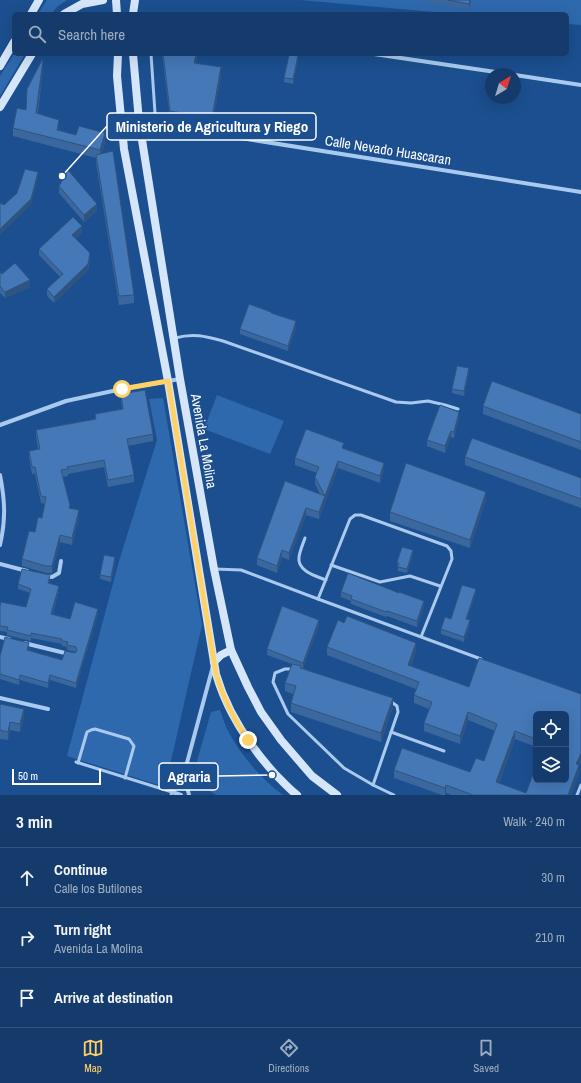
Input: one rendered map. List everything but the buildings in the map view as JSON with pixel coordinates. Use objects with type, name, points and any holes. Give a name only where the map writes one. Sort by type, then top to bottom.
[{"type":"main road","points":[[32,12],[39,0]]},
{"type":"main road","points":[[68,12],[82,4],[103,0]]},
{"type":"main road","points":[[116,0],[117,12]]},
{"type":"main road","points":[[133,12],[135,0]]},
{"type":"main road","points":[[0,66],[12,45]]},
{"type":"main road","points":[[0,107],[31,56]]},
{"type":"main road","name":"Avenida La Molina","points":[[118,56],[117,76],[124,149],[168,381],[214,662],[220,686],[237,723],[266,764],[297,795]]},
{"type":"main road","name":"Avenida La Molina","points":[[132,56],[139,121],[180,379],[214,569],[232,650],[261,712],[281,740],[312,776],[338,795]]},
{"type":"main road","points":[[214,662],[221,655],[232,650]]},
{"type":"street","points":[[387,56],[485,71]]},
{"type":"street","points":[[521,76],[581,84]]},
{"type":"street","name":"Calle Nevado Huascaran","points":[[121,119],[581,192]]},
{"type":"street","points":[[0,425],[66,401],[180,379]]},
{"type":"street","points":[[0,475],[5,506],[4,527],[0,545]]},
{"type":"street","points":[[39,574],[52,577],[59,573],[61,561]]},
{"type":"street","points":[[0,564],[33,573]]},
{"type":"street","points":[[0,637],[15,641]]},
{"type":"street","points":[[22,642],[74,656]]},
{"type":"street","points":[[181,795],[171,794],[184,774],[214,662]]},
{"type":"street","points":[[0,698],[48,709]]},
{"type":"street","points":[[184,774],[189,795]]},
{"type":"lane","points":[[151,56],[155,113]]},
{"type":"lane","points":[[174,338],[185,335],[212,338],[396,402],[411,403],[428,401],[458,409]]},
{"type":"lane","points":[[318,599],[350,519],[355,515],[361,515],[447,546],[451,551],[452,559],[421,637]]},
{"type":"lane","points":[[305,538],[298,558],[300,566],[306,571],[326,580]]},
{"type":"lane","points":[[332,565],[380,582],[410,576],[440,586]]},
{"type":"lane","points":[[214,569],[241,570],[487,661]]},
{"type":"lane","points":[[295,669],[285,669],[275,673],[273,682],[288,714],[344,768],[394,795]]},
{"type":"lane","points":[[373,785],[398,712],[397,706],[392,702],[384,700]]},
{"type":"lane","points":[[125,778],[134,746],[132,742],[129,739],[95,729],[87,732],[77,763],[171,794]]},
{"type":"lane","points":[[392,732],[444,751]]},
{"type":"lane","points":[[577,795],[581,785]]},
{"type":"shaded area","points":[[47,0],[67,0],[58,6],[53,12],[39,12]]},
{"type":"shaded area","points":[[300,0],[581,0],[581,25],[569,24],[569,12],[434,12]]},
{"type":"shaded area","points":[[13,56],[24,56],[0,96],[0,76]]},
{"type":"shaded area","points":[[217,395],[284,421],[270,454],[204,429]]},
{"type":"shaded area","points":[[163,398],[202,625],[165,787],[67,756],[119,561],[157,440],[149,399]]},
{"type":"shaded area","points":[[220,710],[225,725],[240,751],[260,775],[283,795],[216,795],[205,788],[197,761],[211,712]]},
{"type":"place","name":"Ministerio de Agricultura y Riego","points":[[62,176]]},
{"type":"place","name":"Agraria","points":[[272,775]]},
{"type":"route","points":[[122,389],[168,381],[216,674],[227,704],[248,740]]}]
